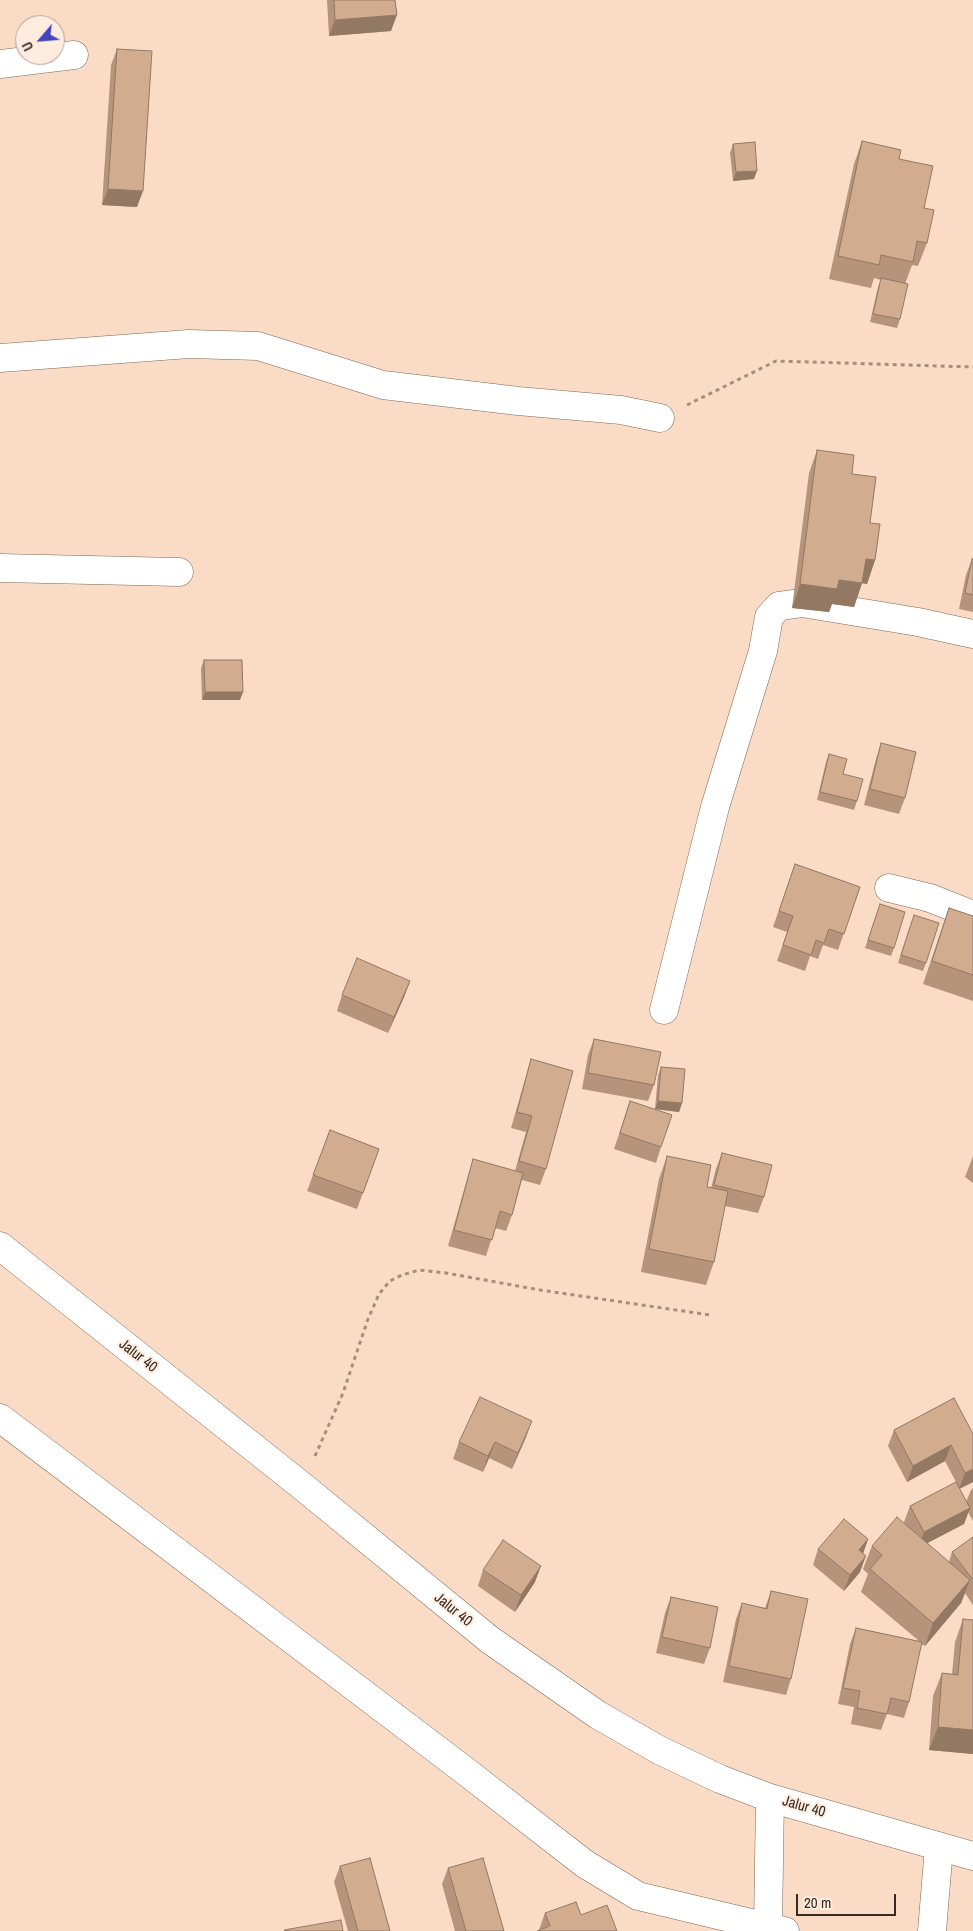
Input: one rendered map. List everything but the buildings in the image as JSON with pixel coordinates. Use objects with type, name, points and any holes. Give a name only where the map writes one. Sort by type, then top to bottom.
[{"type":"main road","points":[[0,64],[74,55]]},
{"type":"main road","points":[[0,358],[189,344],[258,346],[383,385],[518,402],[621,410],[660,418]]},
{"type":"main road","points":[[0,568],[179,572]]},
{"type":"main road","points":[[664,1010],[715,807],[763,651],[769,617],[779,606],[802,603],[918,622],[973,634]]},
{"type":"main road","points":[[889,888],[930,898],[973,915]]},
{"type":"main road","name":"Jalur 40","points":[[0,1246],[302,1486],[490,1640],[598,1715],[659,1750],[720,1779],[770,1798],[973,1856]]},
{"type":"main road","points":[[0,1418],[585,1864],[638,1896],[776,1929],[770,1798]]},
{"type":"main road","points":[[932,1931],[939,1847]]},
{"type":"path","points":[[660,418],[776,361],[973,368]]},
{"type":"path","points":[[302,1486],[343,1393],[368,1319],[379,1294],[390,1282],[402,1275],[419,1270],[446,1273],[540,1290],[710,1314]]}]
